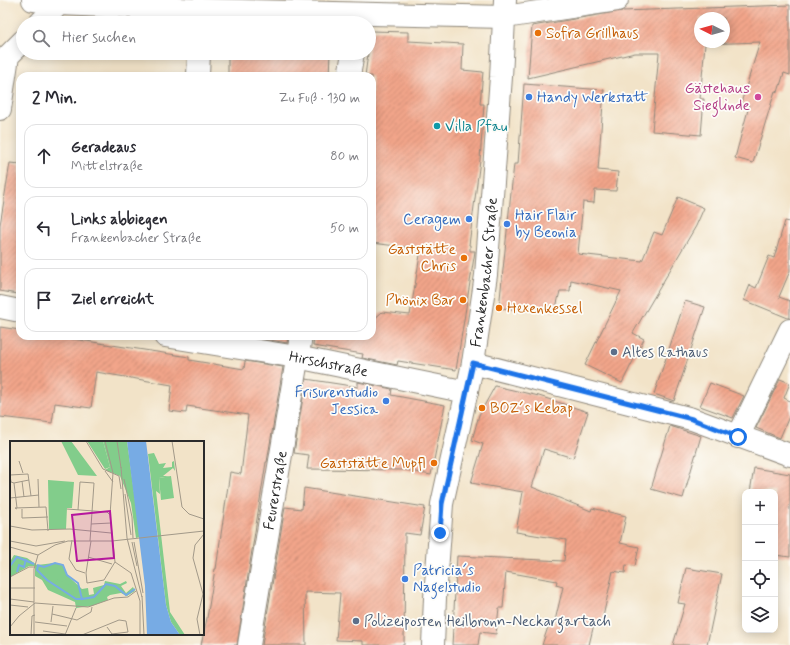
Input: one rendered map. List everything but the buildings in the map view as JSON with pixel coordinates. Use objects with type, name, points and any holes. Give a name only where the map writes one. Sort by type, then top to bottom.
[{"type":"street","points":[[33,0],[59,4],[200,16]]},
{"type":"street","points":[[376,17],[617,0]]},
{"type":"street","points":[[47,16],[59,4]]},
{"type":"street","name":"Frankenbacher Straße","points":[[434,645],[435,598],[442,504],[473,363],[486,275],[505,9]]},
{"type":"street","points":[[0,109],[8,56],[16,48]]},
{"type":"street","points":[[198,72],[199,60]]},
{"type":"street","points":[[350,72],[352,60]]},
{"type":"street","points":[[0,307],[16,310]]},
{"type":"street","points":[[738,437],[790,330]]},
{"type":"street","name":"Hirschstraße","points":[[217,340],[299,346],[467,392]]},
{"type":"street","name":"Feurerstraße","points":[[249,645],[299,346]]},
{"type":"street","points":[[473,363],[692,419],[790,455]]},
{"type":"place","name":"Sofra Grillhaus","points":[[538,33]]},
{"type":"place","name":"Handy Werkstatt","points":[[529,97]]},
{"type":"place","name":"Gästehaus Sieglinde","points":[[758,97]]},
{"type":"place","name":"Villa Pfau","points":[[437,126]]},
{"type":"place","name":"Ceragem","points":[[469,219]]},
{"type":"place","name":"Hair Flair by Beonia","points":[[507,224]]},
{"type":"place","name":"Gaststätte Chris","points":[[464,258]]},
{"type":"place","name":"Phönix Bar","points":[[463,300]]},
{"type":"place","name":"Hexenkessel","points":[[499,308]]},
{"type":"place","name":"Altes Rathaus","points":[[614,352]]},
{"type":"place","name":"Frisurenstudio Jessica","points":[[386,401]]},
{"type":"place","name":"BOZ´s Kebap","points":[[482,408]]},
{"type":"place","name":"Gaststätte Mupfl","points":[[434,463]]},
{"type":"place","name":"Patricia´s Nagelstudio","points":[[405,579]]},
{"type":"place","name":"Polizeiposten Heilbronn-Neckargartach","points":[[356,621]]},
{"type":"route","points":[[440,533],[442,504],[473,363],[692,419],[738,437]]}]
